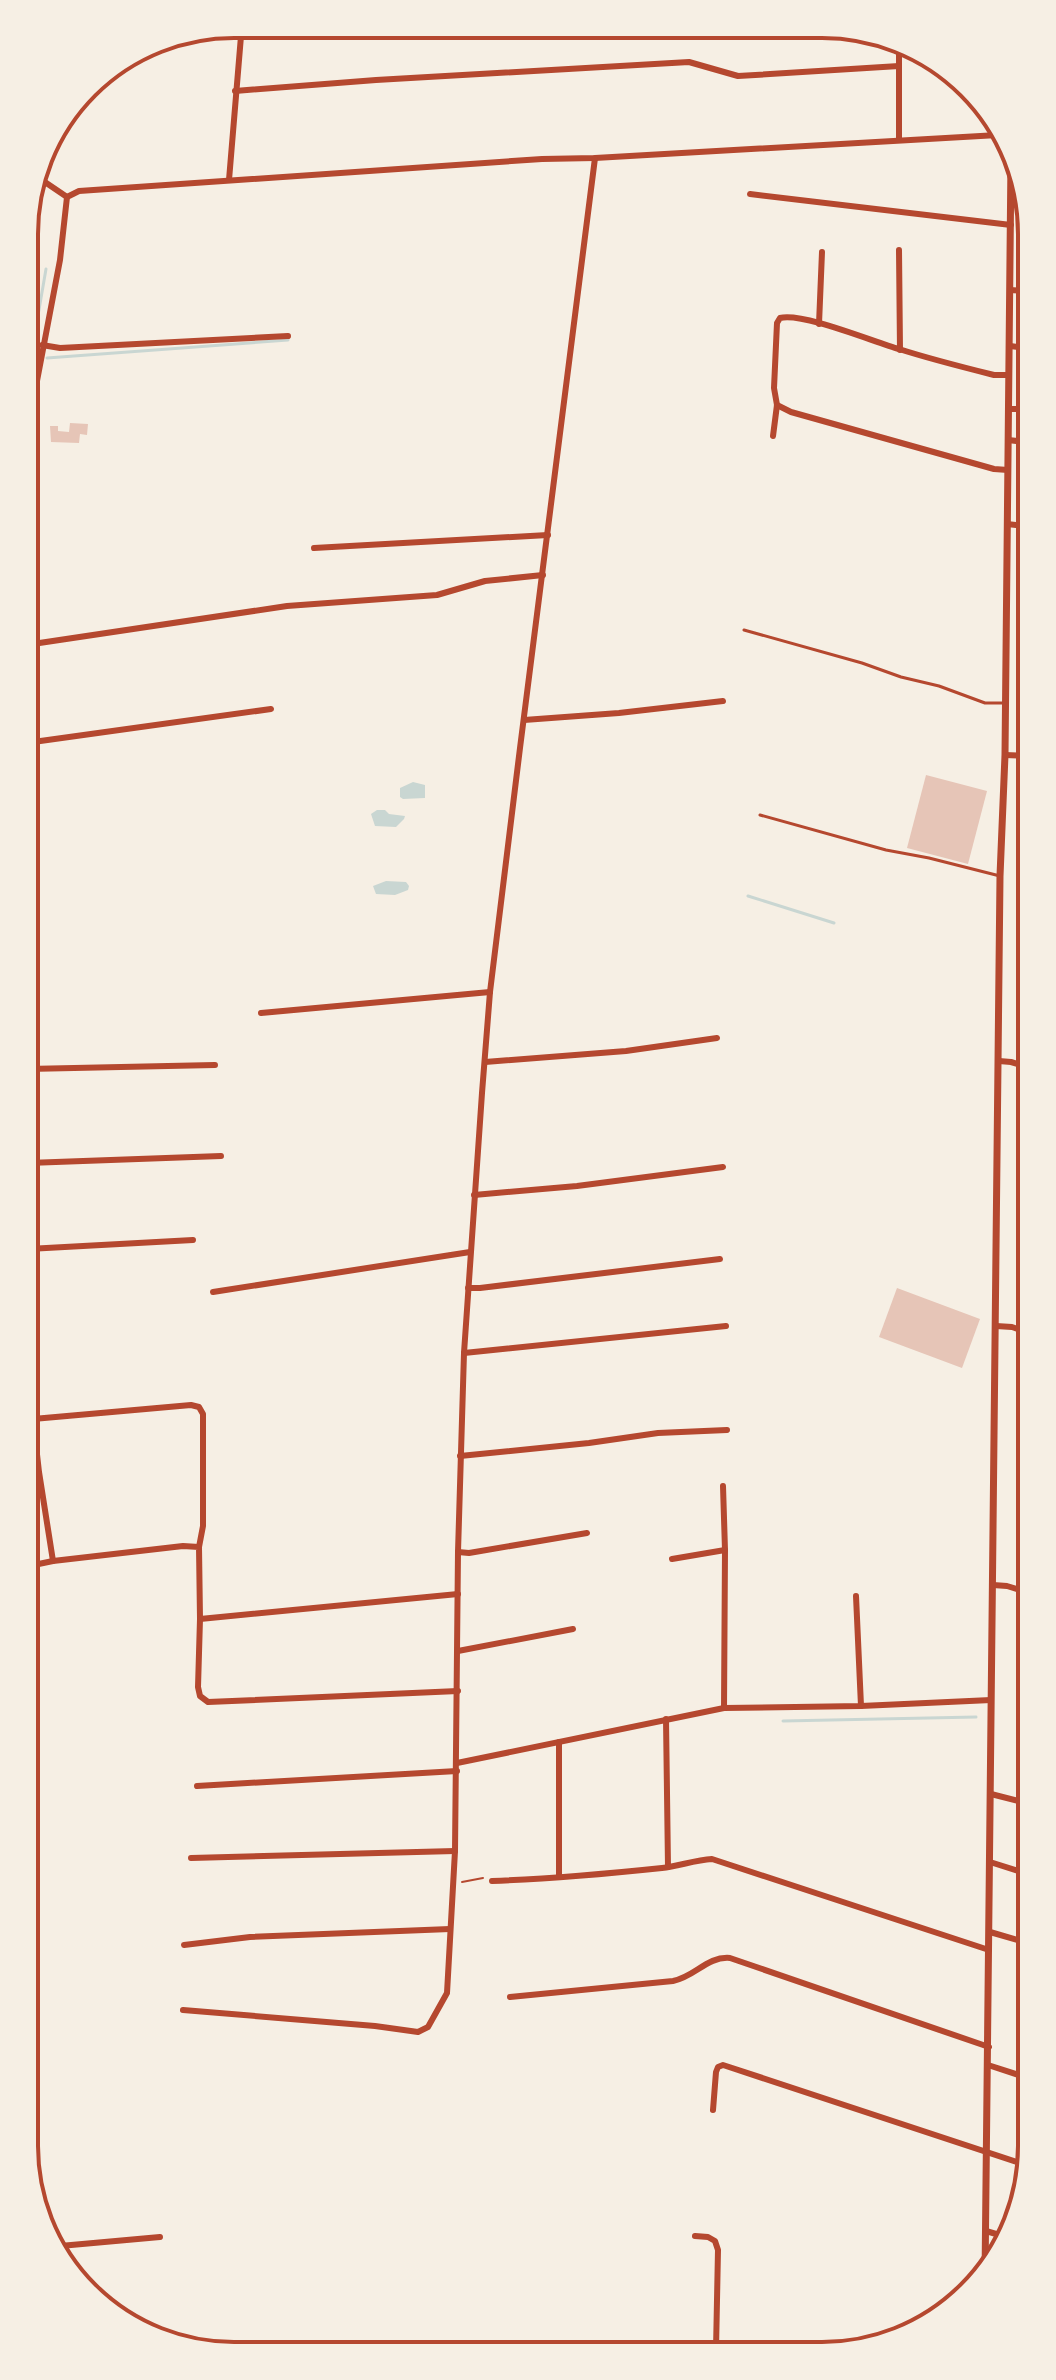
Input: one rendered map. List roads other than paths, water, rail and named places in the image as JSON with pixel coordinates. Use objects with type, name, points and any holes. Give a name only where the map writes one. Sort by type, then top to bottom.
[{"type":"street","points":[[229,180],[241,38]]},
{"type":"street","points":[[899,54],[899,140]]},
{"type":"street","points":[[235,91],[689,62],[738,76],[899,66]]},
{"type":"street","points":[[67,197],[79,191],[542,159],[992,135]]},
{"type":"street","points":[[183,2010],[360,2024],[418,2032],[428,2027],[447,1993],[455,1851],[458,1552],[464,1353],[490,992],[595,158]]},
{"type":"street","points":[[45,182],[67,197]]},
{"type":"street","points":[[986,2253],[1000,876],[1005,755],[1011,183]]},
{"type":"street","points":[[750,194],[1011,225]]},
{"type":"street","points":[[38,369],[60,260],[67,197]]},
{"type":"street","points":[[899,250],[900,350]]},
{"type":"street","points":[[819,324],[822,252]]},
{"type":"street","points":[[1010,290],[1018,291]]},
{"type":"street","points":[[773,436],[777,405],[774,388],[777,323],[786,316],[994,375],[1009,375]]},
{"type":"street","points":[[42,345],[60,348],[288,336]]},
{"type":"street","points":[[1010,346],[1018,347]]},
{"type":"street","points":[[777,405],[791,412],[994,469],[1008,470]]},
{"type":"street","points":[[1009,409],[1018,409]]},
{"type":"street","points":[[1008,440],[1018,441]]},
{"type":"street","points":[[1007,524],[1018,525]]},
{"type":"street","points":[[314,548],[548,535]]},
{"type":"street","points":[[38,643],[287,606],[437,595],[485,581],[543,575]]},
{"type":"street","points":[[524,720],[723,701]]},
{"type":"street","points":[[38,741],[271,709]]},
{"type":"street","points":[[1005,755],[1018,756]]},
{"type":"street","points":[[261,1013],[490,992]]},
{"type":"street","points":[[485,1062],[653,1048],[717,1038]]},
{"type":"street","points":[[999,1061],[1018,1064]]},
{"type":"street","points":[[38,1069],[215,1065]]},
{"type":"street","points":[[38,1163],[221,1156]]},
{"type":"street","points":[[474,1195],[577,1186],[723,1167]]},
{"type":"street","points":[[38,1248],[193,1240]]},
{"type":"street","points":[[213,1292],[470,1252]]},
{"type":"street","points":[[468,1288],[720,1259]]},
{"type":"street","points":[[464,1353],[726,1326]]},
{"type":"street","points":[[996,1326],[1018,1329]]},
{"type":"street","points":[[38,1417],[191,1405],[199,1407],[203,1414],[203,1526],[199,1547],[198,1687],[200,1696],[208,1702],[458,1691]]},
{"type":"street","points":[[460,1456],[658,1433],[727,1430]]},
{"type":"street","points":[[38,1465],[53,1561]]},
{"type":"street","points":[[723,1486],[724,1708]]},
{"type":"street","points":[[458,1552],[469,1553],[587,1533]]},
{"type":"street","points":[[38,1564],[183,1546],[199,1547]]},
{"type":"street","points":[[672,1559],[725,1550]]},
{"type":"street","points":[[993,1585],[1018,1589]]},
{"type":"street","points":[[200,1619],[458,1594]]},
{"type":"street","points":[[856,1596],[861,1706]]},
{"type":"street","points":[[458,1651],[573,1629]]},
{"type":"street","points":[[457,1763],[724,1708],[991,1700]]},
{"type":"street","points":[[666,1719],[668,1867]]},
{"type":"street","points":[[559,1742],[559,1877]]},
{"type":"street","points":[[197,1786],[457,1771]]},
{"type":"street","points":[[991,1794],[1018,1801]]},
{"type":"street","points":[[191,1858],[455,1851]]},
{"type":"street","points":[[492,1881],[668,1867],[712,1859],[989,1950]]},
{"type":"street","points":[[990,1862],[1018,1871]]},
{"type":"street","points":[[184,1945],[250,1937],[450,1929]]},
{"type":"street","points":[[990,1932],[1018,1940]]},
{"type":"street","points":[[510,1997],[681,1980],[721,1957],[989,2047]]},
{"type":"street","points":[[713,2110],[717,2069],[721,2065],[727,2066],[1018,2162]]},
{"type":"street","points":[[988,2065],[1018,2075]]},
{"type":"street","points":[[986,2231],[997,2234]]},
{"type":"street","points":[[695,2236],[715,2241],[718,2250],[716,2342]]},
{"type":"street","points":[[65,2246],[160,2237]]},
{"type":"lane","points":[[744,630],[939,686],[985,703],[1005,703]]},
{"type":"lane","points":[[760,815],[886,850],[1000,876]]},
{"type":"waterway","points":[[38,316],[46,269]]},
{"type":"waterway","points":[[47,358],[288,340]]},
{"type":"waterway","points":[[748,896],[834,923]]},
{"type":"waterway","points":[[783,1721],[976,1717]]}]
